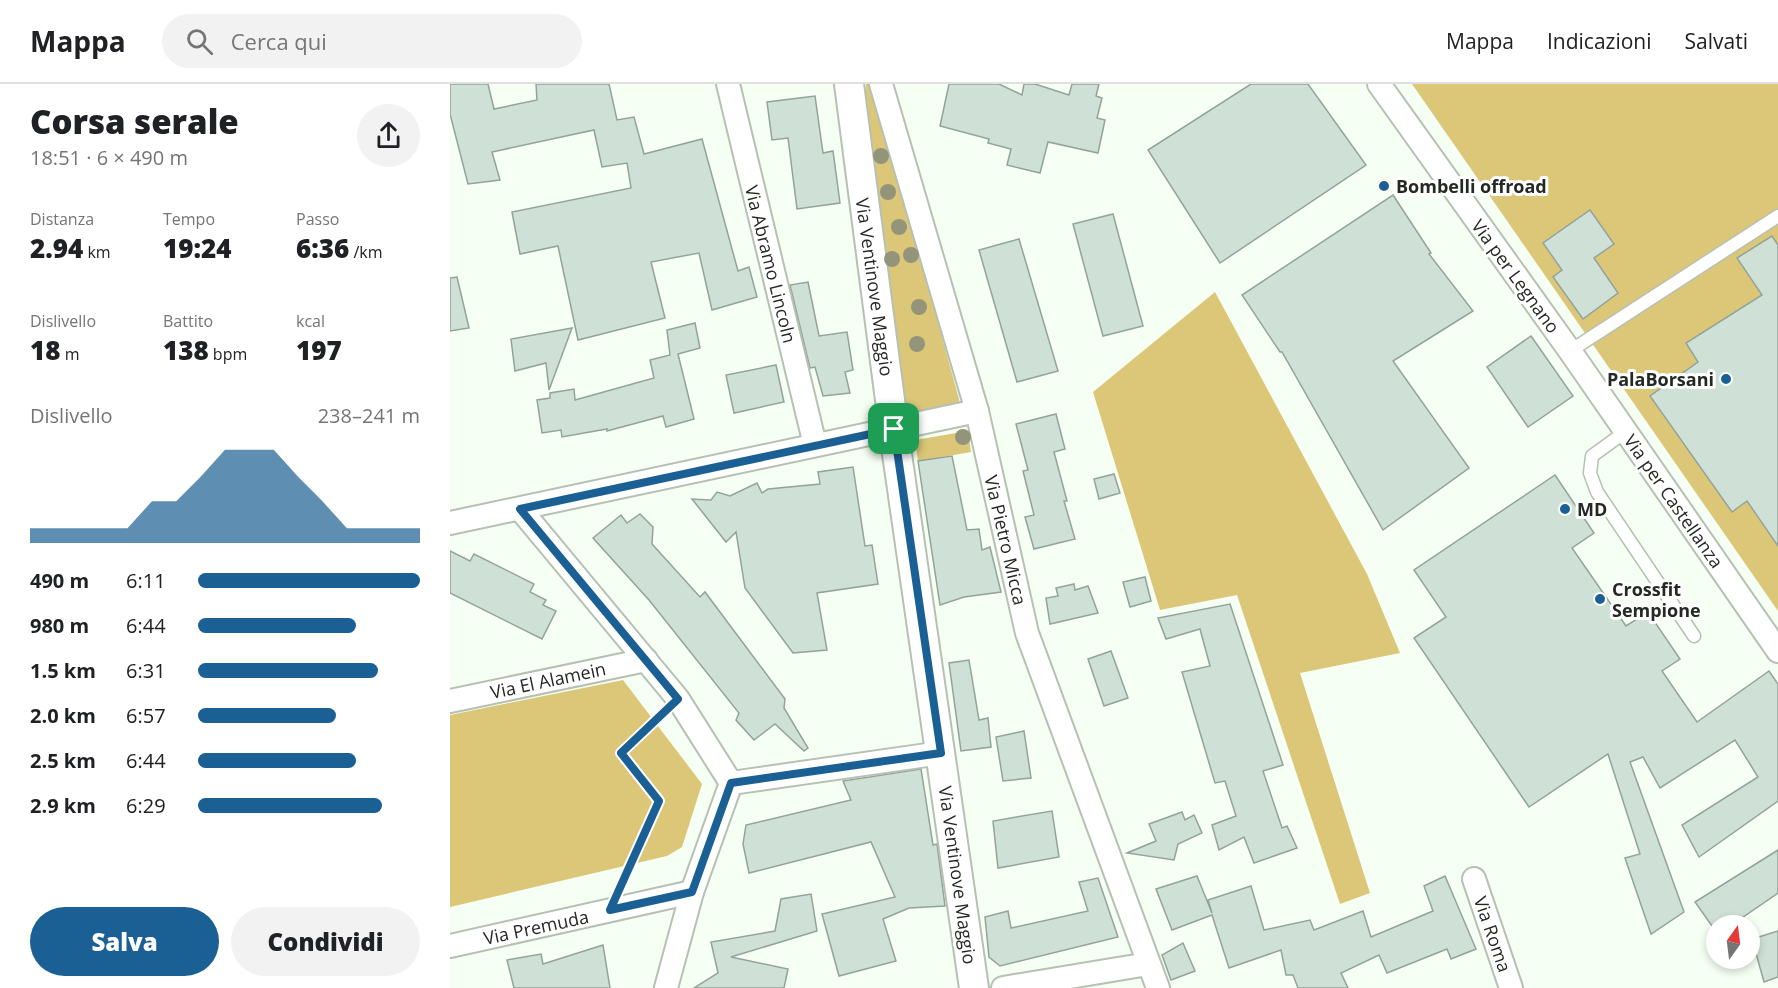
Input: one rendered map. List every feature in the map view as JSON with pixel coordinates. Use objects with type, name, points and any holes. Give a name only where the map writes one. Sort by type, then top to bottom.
[{"type":"street","name":"Via Abramo Lincoln","points":[[728,84],[815,445]]},
{"type":"street","name":"Via Ventinove Maggio","points":[[849,84],[894,429],[974,988]]},
{"type":"street","name":"Via Pietro Micca","points":[[881,84],[976,411],[1028,633],[1158,988]]},
{"type":"street","name":"Via per Legnano","points":[[1379,84],[1570,351]]},
{"type":"street","name":"Via per Castellanza","points":[[1570,351],[1778,651]]},
{"type":"street","points":[[450,523],[976,411]]},
{"type":"street","points":[[520,509],[678,699],[731,783]]},
{"type":"street","name":"Via El Alamein","points":[[450,701],[646,660]]},
{"type":"street","points":[[731,783],[941,753]]},
{"type":"street","points":[[666,988],[692,892],[731,783]]},
{"type":"street","name":"Via Roma","points":[[1474,879],[1511,988]]},
{"type":"street","name":"Via Premuda","points":[[450,946],[692,892]]},
{"type":"street","points":[[1003,988],[1148,964]]},
{"type":"lane","points":[[1570,351],[1778,216]]},
{"type":"lane","points":[[1625,432],[1593,456],[1590,473],[1597,492],[1694,636]]},
{"type":"path","points":[[610,910],[659,801],[621,753],[678,699]]},
{"type":"shaded area","points":[[866,84],[873,84],[960,403],[903,417],[865,140]]},
{"type":"shaded area","points":[[1412,84],[1778,84],[1778,611]]},
{"type":"shaded area","points":[[1215,292],[1367,574],[1400,653],[1300,673],[1370,893],[1340,904],[1237,595],[1160,610],[1093,392]]},
{"type":"shaded area","points":[[968,431],[971,452],[918,461],[915,440]]},
{"type":"shaded area","points":[[623,680],[702,784],[682,847],[667,856],[450,907],[450,715]]},
{"type":"building","points":[[450,84],[488,84],[494,109],[537,100],[536,84],[609,84],[617,120],[634,117],[644,154],[702,139],[738,271],[749,267],[757,297],[712,310],[699,253],[651,262],[665,318],[578,340],[558,246],[520,254],[512,212],[631,188],[627,163],[602,167],[594,130],[492,152],[500,180],[468,184],[450,114]]},
{"type":"building","points":[[949,84],[999,84],[1022,95],[1024,84],[1035,84],[1069,95],[1072,84],[1099,84],[1096,96],[1102,98],[1097,118],[1105,120],[1098,153],[1048,142],[1040,173],[1007,165],[1011,149],[988,143],[989,139],[940,126]]},
{"type":"building","points":[[1251,84],[1308,84],[1366,165],[1220,263],[1148,150]]},
{"type":"building","points":[[815,96],[823,153],[833,151],[840,203],[797,209],[788,138],[772,140],[767,102]]},
{"type":"building","points":[[1393,195],[1431,253],[1429,254],[1473,311],[1393,361],[1469,468],[1383,530],[1282,352],[1242,295]]},
{"type":"building","points":[[1590,210],[1614,244],[1594,258],[1618,293],[1583,319],[1553,277],[1562,270],[1543,243]]},
{"type":"building","points":[[1113,214],[1143,326],[1103,336],[1073,224]]},
{"type":"building","name":"PalaBorsani","points":[[1772,236],[1778,245],[1778,546],[1747,501],[1732,512],[1650,396],[1698,362],[1686,343],[1762,295],[1737,258]]},
{"type":"building","points":[[1019,239],[1058,371],[1017,382],[979,250]]},
{"type":"building","points":[[457,277],[469,328],[450,331],[450,278]]},
{"type":"building","points":[[808,282],[819,336],[847,332],[853,370],[845,372],[850,393],[823,396],[815,367],[810,368],[790,285]]},
{"type":"building","points":[[695,323],[700,348],[678,354],[694,419],[666,427],[663,416],[607,431],[607,429],[562,437],[561,430],[542,433],[537,400],[550,398],[550,393],[574,389],[575,400],[654,378],[650,360],[670,355],[667,330]]},
{"type":"building","points":[[572,328],[549,390],[546,363],[515,371],[511,339]]},
{"type":"building","points":[[1531,336],[1573,396],[1528,427],[1487,367]]},
{"type":"building","points":[[776,365],[784,402],[734,413],[726,375]]},
{"type":"building","points":[[1056,414],[1065,449],[1054,452],[1075,539],[1034,549],[1025,517],[1034,515],[1023,471],[1028,470],[1016,424]]},
{"type":"building","points":[[952,456],[967,530],[979,529],[982,550],[990,547],[1001,592],[964,597],[940,605],[918,461]]},
{"type":"building","points":[[853,467],[865,546],[872,545],[878,584],[817,593],[827,650],[793,653],[745,588],[736,532],[726,542],[692,499],[711,500],[717,492],[730,496],[757,483],[762,493],[768,489],[820,484],[818,472]]},
{"type":"building","points":[[1114,474],[1120,493],[1099,499],[1094,479]]},
{"type":"building","points":[[1555,475],[1594,533],[1572,548],[1626,626],[1648,612],[1680,659],[1662,671],[1697,722],[1769,671],[1778,684],[1778,801],[1699,857],[1682,825],[1758,777],[1735,740],[1660,788],[1643,757],[1630,762],[1684,912],[1651,934],[1625,858],[1640,854],[1608,754],[1529,807],[1414,638],[1446,617],[1414,570]]},
{"type":"building","points":[[640,514],[653,527],[652,544],[700,597],[705,592],[785,699],[784,708],[808,748],[804,751],[775,724],[754,740],[736,720],[739,713],[649,600],[593,538],[621,515],[627,523]]},
{"type":"building","points":[[450,551],[470,561],[474,554],[534,584],[530,592],[546,600],[543,605],[556,611],[542,639],[450,593]]},
{"type":"building","points":[[1145,577],[1151,601],[1130,607],[1123,582]]},
{"type":"building","points":[[1074,584],[1075,590],[1088,586],[1098,613],[1050,624],[1046,598],[1058,596],[1056,588]]},
{"type":"building","points":[[1230,604],[1283,765],[1263,771],[1282,828],[1287,826],[1297,848],[1254,863],[1244,837],[1219,850],[1212,825],[1236,816],[1225,781],[1215,783],[1182,672],[1210,666],[1200,629],[1166,639],[1158,618]]},
{"type":"building","points":[[1111,651],[1128,698],[1104,706],[1088,659]]},
{"type":"building","points":[[969,660],[979,720],[988,718],[991,747],[961,751],[949,663]]},
{"type":"building","points":[[1024,731],[1031,778],[1003,781],[996,737]]},
{"type":"building","points":[[921,769],[933,845],[937,844],[945,906],[909,908],[883,919],[896,961],[839,976],[822,914],[895,897],[871,842],[749,873],[743,844],[746,825],[851,800],[843,781]]},
{"type":"building","points":[[1052,811],[1059,857],[998,868],[993,821]]},
{"type":"building","points":[[1182,812],[1185,820],[1194,815],[1202,833],[1178,844],[1174,860],[1127,853],[1156,841],[1149,824]]},
{"type":"building","points":[[1778,850],[1778,893],[1746,915],[1706,915],[1706,918],[1695,902]]},
{"type":"building","points":[[1197,876],[1212,913],[1208,900],[1251,886],[1264,930],[1310,920],[1314,930],[1363,911],[1371,937],[1433,911],[1424,886],[1445,876],[1476,949],[1451,959],[1447,949],[1387,973],[1379,955],[1341,973],[1348,988],[1298,988],[1293,975],[1286,975],[1281,950],[1229,968],[1212,915],[1172,930],[1156,889]]},
{"type":"building","points":[[1098,878],[1118,937],[1000,966],[989,957],[985,917],[1008,911],[1011,928],[1088,911],[1079,882]]},
{"type":"building","points":[[811,894],[817,931],[731,957],[788,969],[784,988],[694,988],[718,973],[711,942],[775,931],[781,899]]},
{"type":"building","points":[[1778,931],[1778,977],[1764,982],[1760,968],[1760,937]]},
{"type":"building","points":[[1183,943],[1195,971],[1171,980],[1162,955]]},
{"type":"building","points":[[603,945],[610,988],[514,988],[507,960],[541,954],[543,964]]},
{"type":"place","name":"Bombelli offroad","points":[[1384,186]]},
{"type":"place","name":"PalaBorsani","points":[[1726,379]]},
{"type":"place","name":"MD","points":[[1565,509]]},
{"type":"place","name":"Crossfit Sempione","points":[[1600,599]]},
{"type":"route","points":[[894,429],[941,753],[731,783],[692,892],[610,910],[659,801],[621,753],[678,699],[520,509],[894,429]]}]
